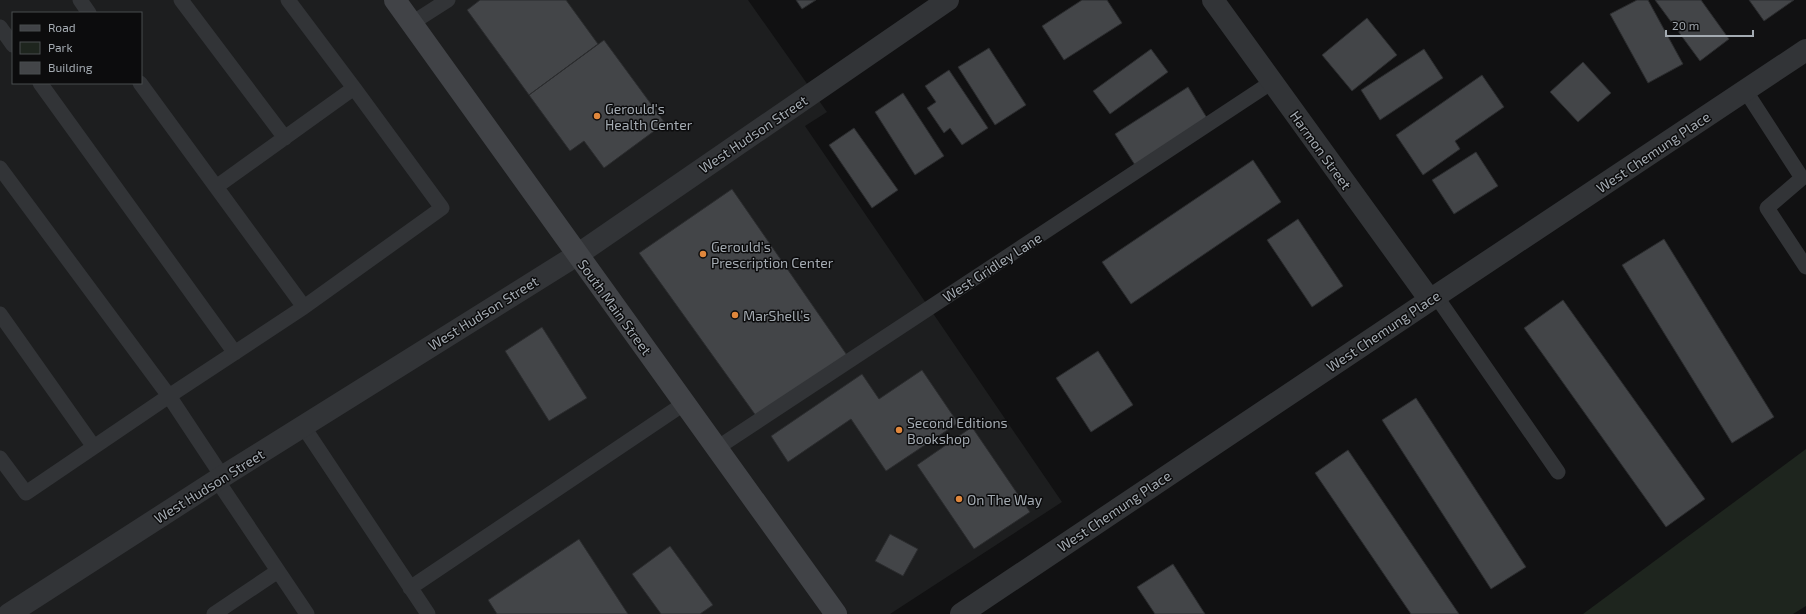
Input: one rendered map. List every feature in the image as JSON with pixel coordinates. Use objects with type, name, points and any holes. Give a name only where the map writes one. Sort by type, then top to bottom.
[{"type":"main road","name":"South Main Street","points":[[395,0],[836,614]]},
{"type":"street","name":"West Hudson Street","points":[[9,614],[220,478],[577,255],[948,0]]},
{"type":"street","name":"Harmon Street","points":[[1212,0],[1433,298]]},
{"type":"street","name":"West Chemung Place","points":[[961,614],[1806,50]]},
{"type":"lane","points":[[80,0],[88,12]]},
{"type":"lane","points":[[181,0],[286,138]]},
{"type":"lane","points":[[0,458],[26,493],[304,307],[442,208],[288,0]]},
{"type":"lane","points":[[412,23],[448,0]]},
{"type":"lane","points":[[0,27],[12,44]]},
{"type":"lane","name":"West Gridley Lane","points":[[712,441],[720,446],[1272,82]]},
{"type":"lane","points":[[41,84],[235,352]]},
{"type":"lane","points":[[141,84],[304,307]]},
{"type":"lane","points":[[216,187],[354,88]]},
{"type":"lane","points":[[1745,90],[1804,178],[1768,208],[1806,267]]},
{"type":"lane","points":[[0,168],[169,396],[278,571],[307,614]]},
{"type":"lane","points":[[1433,298],[1558,472]]},
{"type":"lane","points":[[0,314],[94,447]]},
{"type":"lane","points":[[410,588],[685,403]]},
{"type":"lane","points":[[303,426],[428,614]]},
{"type":"lane","points":[[214,614],[278,571]]},
{"type":"shaded area","points":[[0,0],[748,0],[827,112],[805,126],[1062,502],[890,614],[0,614]]},
{"type":"green space","points":[[1806,449],[1806,606],[1793,614],[1583,614]]},
{"type":"building","points":[[480,0],[566,0],[598,44],[529,95],[467,10]]},
{"type":"building","points":[[796,0],[816,0],[802,9]]},
{"type":"building","points":[[1082,0],[1107,0],[1122,23],[1064,60],[1042,26]]},
{"type":"building","points":[[1637,0],[1648,0],[1683,64],[1648,83],[1610,14]]},
{"type":"building","points":[[1655,0],[1701,0],[1729,39],[1700,61]]},
{"type":"building","points":[[1749,0],[1794,0],[1764,21]]},
{"type":"building","points":[[1367,18],[1397,55],[1352,91],[1322,55]]},
{"type":"building","points":[[604,40],[665,123],[604,168],[584,141],[570,151],[529,95]]},
{"type":"building","points":[[989,48],[1026,105],[995,125],[958,67]]},
{"type":"building","points":[[1151,49],[1168,72],[1110,114],[1093,91]]},
{"type":"building","points":[[1424,49],[1443,78],[1380,120],[1361,90]]},
{"type":"building","points":[[1583,62],[1611,93],[1578,122],[1550,92]]},
{"type":"building","points":[[949,70],[988,128],[962,145],[950,128],[944,133],[927,108],[936,102],[925,86]]},
{"type":"building","points":[[1482,75],[1504,107],[1455,141],[1460,149],[1423,175],[1396,135]]},
{"type":"building","points":[[1188,87],[1207,118],[1135,165],[1115,134]]},
{"type":"building","points":[[903,93],[944,156],[915,175],[875,112]]},
{"type":"building","points":[[854,128],[898,190],[872,208],[829,145]]},
{"type":"building","points":[[1476,152],[1498,186],[1454,214],[1432,180]]},
{"type":"building","points":[[1253,160],[1281,202],[1131,304],[1102,262]]},
{"type":"building","points":[[732,189],[849,358],[759,420],[639,253]]},
{"type":"building","points":[[1298,219],[1343,286],[1312,307],[1267,240]]},
{"type":"building","points":[[1664,239],[1774,417],[1732,443],[1622,265]]},
{"type":"building","points":[[1563,300],[1705,499],[1666,527],[1524,328]]},
{"type":"building","points":[[542,327],[587,398],[549,421],[505,351]]},
{"type":"building","points":[[1098,351],[1133,405],[1091,432],[1056,378]]},
{"type":"building","points":[[922,370],[958,423],[886,471],[851,419],[788,462],[771,436],[862,374],[879,399]]},
{"type":"building","points":[[1416,398],[1526,567],[1491,589],[1382,420]]},
{"type":"building","points":[[972,427],[1030,512],[974,549],[917,465]]},
{"type":"building","points":[[1348,450],[1459,614],[1411,614],[1315,473]]},
{"type":"building","points":[[890,534],[918,549],[903,576],[875,561]]},
{"type":"building","points":[[579,539],[628,614],[497,614],[488,600]]},
{"type":"building","points":[[670,546],[713,605],[700,614],[661,614],[632,574]]},
{"type":"building","points":[[1173,564],[1205,614],[1155,614],[1137,587]]},
{"type":"place","name":"Gerould's Health Center","points":[[597,116]]},
{"type":"place","name":"Gerould's Prescription Center","points":[[703,254]]},
{"type":"place","name":"MarShell’s","points":[[735,315]]},
{"type":"place","name":"Second Editions Bookshop","points":[[899,430]]},
{"type":"place","name":"On The Way","points":[[959,499]]}]
